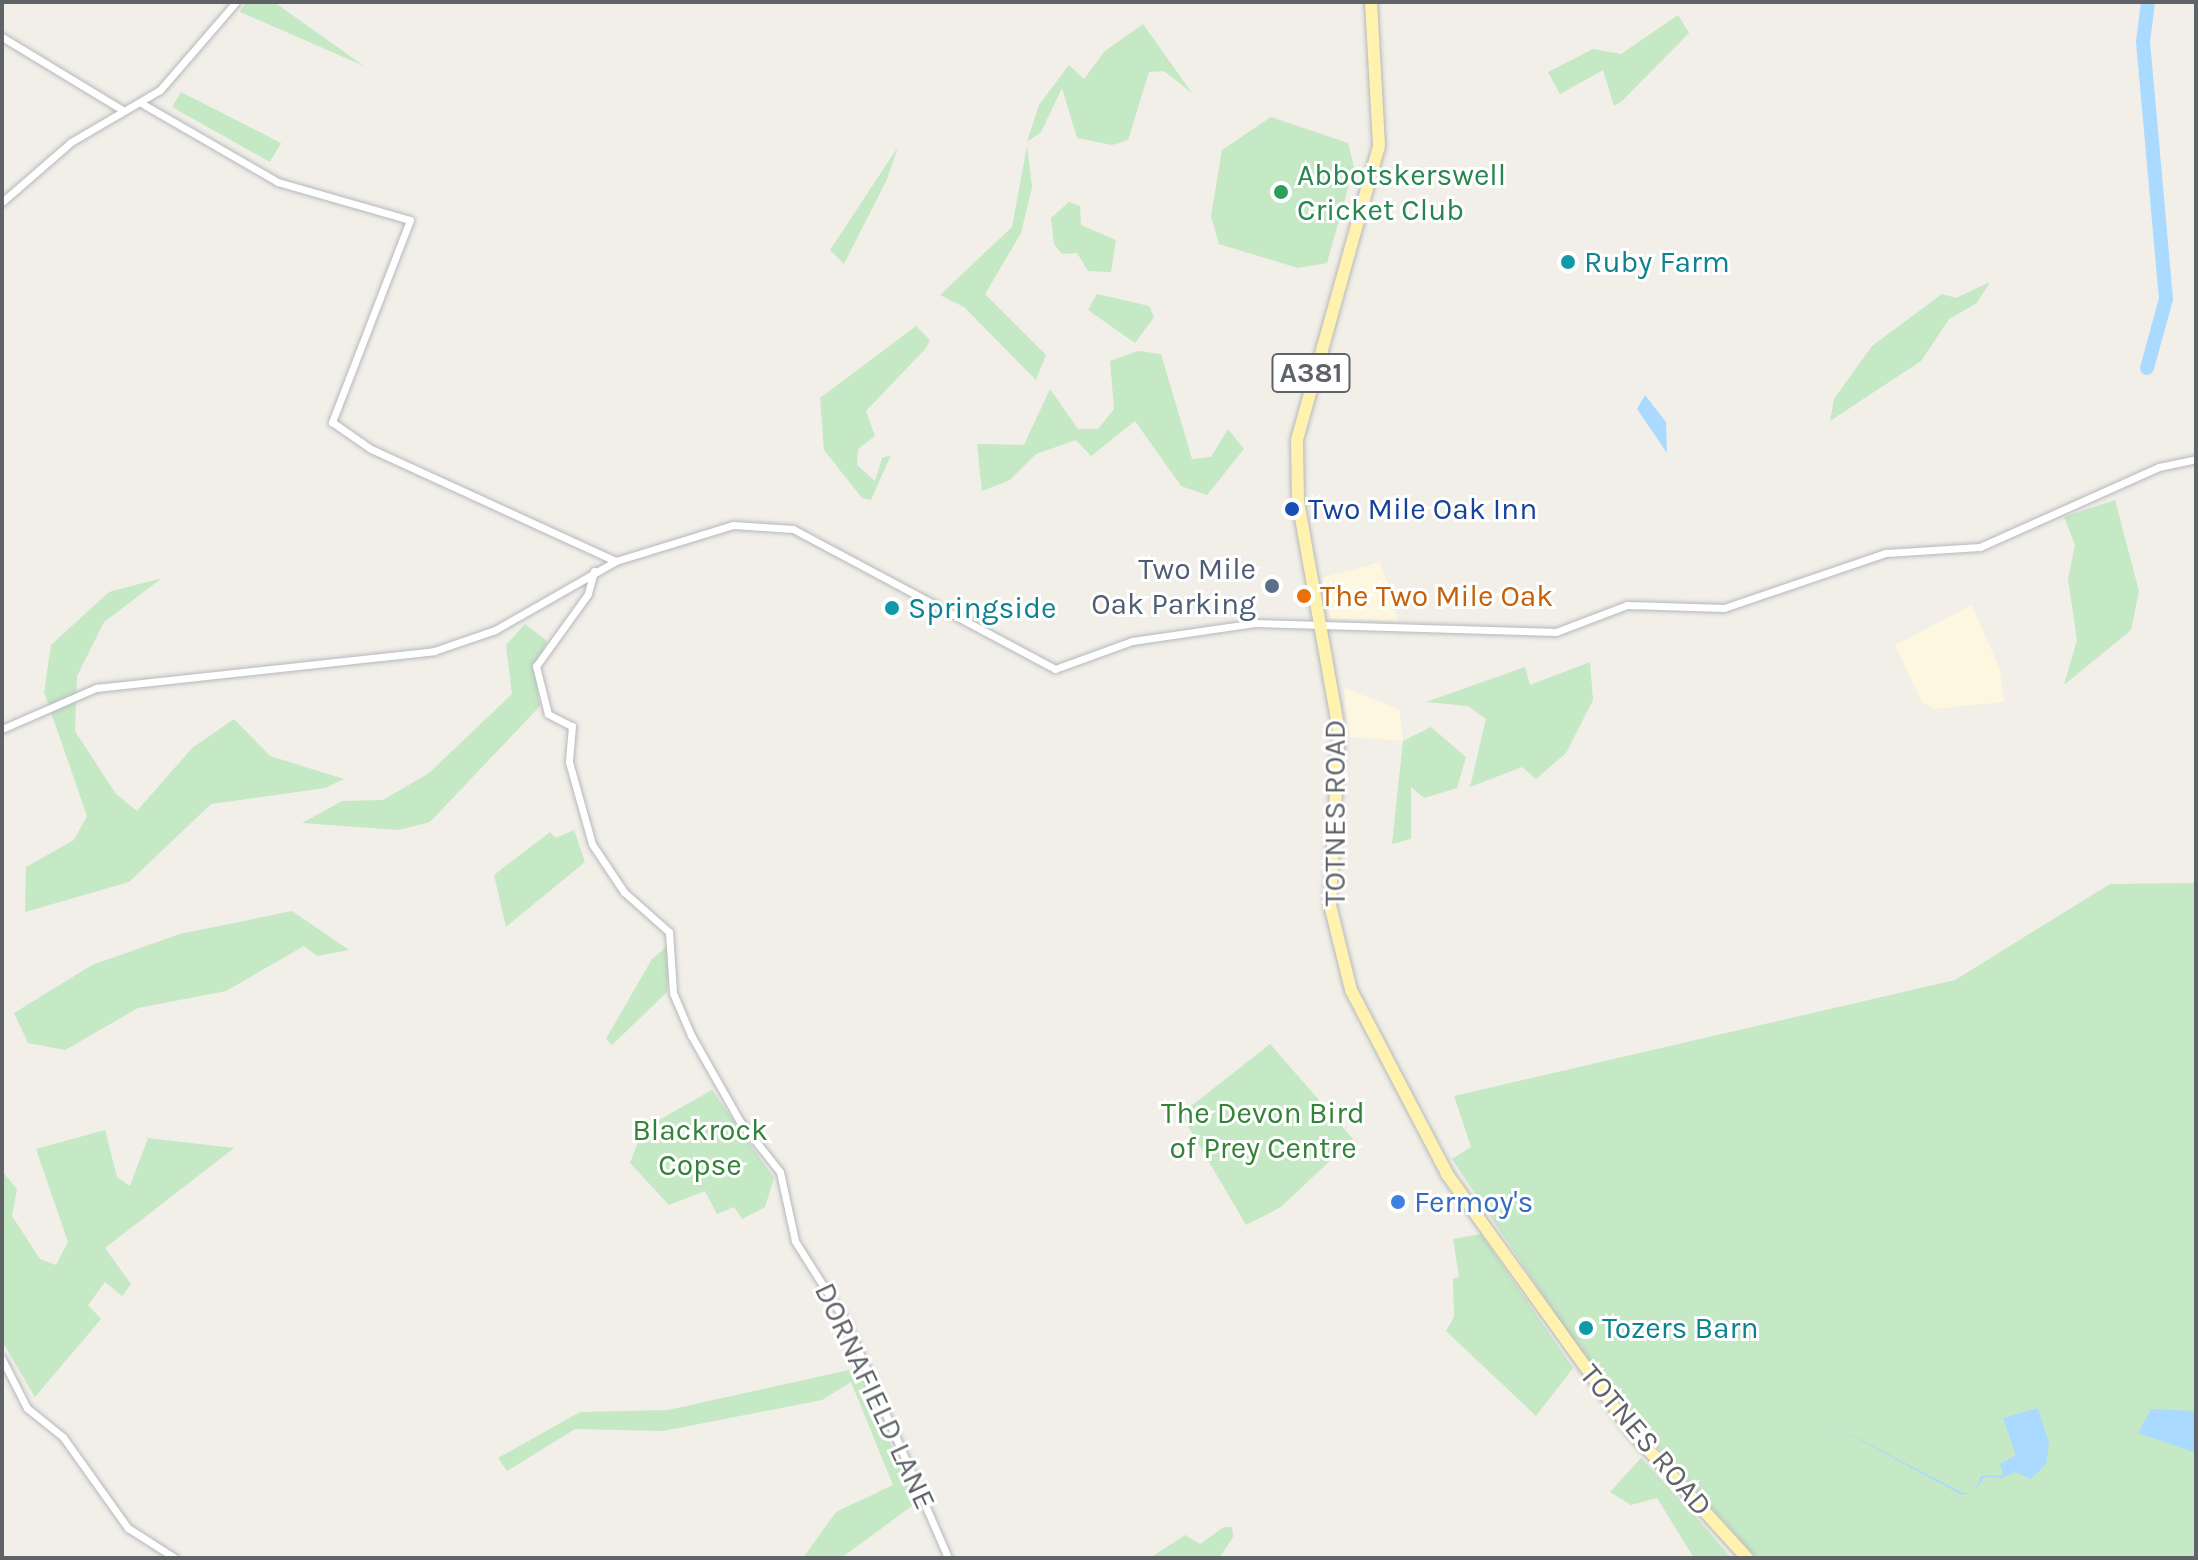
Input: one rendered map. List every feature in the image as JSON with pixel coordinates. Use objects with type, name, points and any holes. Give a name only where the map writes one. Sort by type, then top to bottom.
[{"type":"main road","name":"TOTNES ROAD","points":[[1371,2],[1379,146],[1297,440],[1298,501],[1323,622],[1339,732],[1330,905],[1351,990],[1424,1137],[1471,1210],[1633,1433],[1747,1558]]},
{"type":"street","points":[[2,202],[121,109],[141,103],[236,2]]},
{"type":"street","points":[[2,37],[121,109]]},
{"type":"street","points":[[141,103],[278,182],[410,220],[332,422],[371,449],[616,561]]},
{"type":"street","points":[[2,729],[96,688],[434,651],[495,630],[616,561],[718,527],[776,523],[868,564],[1055,669],[1170,633],[1323,622],[1556,632],[1627,605],[1724,608],[1886,553],[1980,547],[2159,467],[2196,459]]},
{"type":"street","name":"DORNAFIELD LANE","points":[[594,571],[588,594],[536,666],[548,714],[572,726],[569,762],[592,844],[624,892],[669,932],[673,993],[691,1035],[739,1120],[780,1172],[795,1241],[846,1322],[948,1558]]},
{"type":"street","points":[[2,1359],[27,1408],[63,1437],[128,1528],[175,1558]]},
{"type":"shaded area","points":[[1380,562],[1398,621],[1331,619],[1322,578]]},
{"type":"shaded area","points":[[1972,605],[2000,670],[2004,702],[1933,709],[1922,702],[1895,645]]},
{"type":"shaded area","points":[[1344,688],[1399,709],[1403,741],[1348,737]]},
{"type":"green space","points":[[246,2],[274,2],[364,66],[240,12]]},
{"type":"green space","points":[[1678,15],[1689,33],[1622,101],[1614,106],[1603,70],[1560,94],[1548,72],[1593,49],[1621,54]]},
{"type":"green space","points":[[1143,24],[1192,93],[1164,71],[1149,72],[1128,140],[1112,145],[1077,138],[1062,88],[1041,132],[1027,142],[1039,105],[1069,65],[1084,79],[1105,51]]},
{"type":"green space","points":[[181,92],[281,143],[270,162],[172,107]]},
{"type":"green space","name":"Abbotskerswell Cricket Club","points":[[1271,117],[1348,143],[1354,167],[1327,263],[1298,268],[1219,244],[1211,216],[1222,150]]},
{"type":"green space","points":[[1027,146],[1032,187],[1021,233],[985,294],[1046,355],[1036,380],[964,307],[940,295],[1012,227]]},
{"type":"green space","points":[[898,147],[887,179],[844,264],[830,250]]},
{"type":"green space","points":[[1069,202],[1080,206],[1081,225],[1116,240],[1111,272],[1088,271],[1077,253],[1062,254],[1054,244],[1051,218]]},
{"type":"green space","points":[[1990,282],[1977,303],[1949,319],[1921,361],[1830,421],[1834,399],[1872,346],[1942,294],[1956,298]]},
{"type":"green space","points":[[1097,294],[1149,306],[1154,317],[1135,343],[1088,310]]},
{"type":"green space","points":[[916,326],[930,340],[926,348],[866,411],[875,436],[858,449],[857,465],[875,481],[882,458],[891,455],[871,500],[862,498],[824,450],[820,398]]},
{"type":"green space","points":[[1138,351],[1161,354],[1192,459],[1211,457],[1228,429],[1244,449],[1207,495],[1181,486],[1135,421],[1091,456],[1076,440],[1036,454],[1010,480],[982,491],[977,444],[1024,445],[1050,389],[1078,429],[1098,429],[1114,409],[1110,361]]},
{"type":"green space","points":[[2115,500],[2139,591],[2131,630],[2064,685],[2077,640],[2068,580],[2075,545],[2064,517]]},
{"type":"green space","points":[[162,578],[104,622],[77,676],[75,731],[116,794],[137,811],[192,748],[234,719],[270,756],[344,779],[325,788],[211,804],[129,882],[25,912],[26,867],[74,840],[87,816],[44,692],[51,645],[109,592]]},
{"type":"green space","points":[[525,624],[547,641],[534,669],[540,706],[430,822],[398,830],[302,823],[342,801],[383,800],[429,773],[512,694],[506,645]]},
{"type":"green space","points":[[1590,662],[1593,700],[1566,753],[1536,779],[1522,767],[1470,787],[1486,719],[1468,706],[1426,702],[1525,667],[1530,685]]},
{"type":"green space","points":[[1431,727],[1466,757],[1457,788],[1424,798],[1411,787],[1411,839],[1392,844],[1403,741]]},
{"type":"green space","points":[[574,830],[585,862],[506,927],[494,875],[550,832],[556,838]]},
{"type":"green space","points":[[2196,883],[2196,1558],[1756,1558],[1604,1386],[1452,1159],[1471,1147],[1454,1096],[1955,980],[2110,884]]},
{"type":"green space","points":[[292,911],[349,950],[317,956],[304,946],[226,991],[138,1008],[65,1050],[28,1043],[14,1013],[92,965],[180,934]]},
{"type":"green space","points":[[670,944],[667,992],[612,1045],[606,1039],[652,959]]},
{"type":"green space","name":"The Devon Bird of Prey Centre","points":[[1270,1044],[1353,1139],[1281,1207],[1246,1225],[1181,1114]]},
{"type":"green space","name":"Blackrock Copse","points":[[712,1090],[774,1178],[765,1207],[742,1219],[734,1207],[717,1214],[705,1191],[669,1205],[630,1163],[643,1129]]},
{"type":"green space","points":[[105,1130],[117,1177],[130,1186],[148,1138],[234,1148],[105,1248],[131,1284],[122,1296],[105,1282],[88,1305],[101,1319],[35,1397],[2,1341],[2,1171],[17,1189],[12,1216],[40,1259],[56,1265],[68,1242],[36,1149]]},
{"type":"green space","points":[[1481,1234],[1573,1368],[1536,1416],[1446,1331],[1454,1317],[1453,1279],[1459,1277],[1453,1239]]},
{"type":"green space","points":[[858,1368],[916,1503],[841,1558],[803,1558],[836,1512],[893,1485],[851,1382],[822,1400],[663,1431],[575,1429],[507,1471],[498,1458],[580,1412],[668,1410]]},
{"type":"green space","points":[[1641,1458],[1731,1558],[1694,1558],[1657,1498],[1631,1505],[1610,1492]]},
{"type":"green space","points":[[1224,1527],[1232,1527],[1233,1537],[1219,1558],[1150,1558],[1185,1535],[1200,1544]]},
{"type":"water","points":[[1645,395],[1666,422],[1667,453],[1637,409]]},
{"type":"water","points":[[2038,1408],[2049,1443],[2046,1464],[2031,1479],[2015,1472],[2002,1478],[1984,1477],[1974,1492],[1981,1476],[2003,1475],[2000,1464],[2016,1455],[2003,1418]]},
{"type":"water","points":[[2151,1409],[2196,1411],[2196,1453],[2138,1433]]},
{"type":"water","points":[[1813,1415],[1963,1493],[1972,1493],[1962,1495]]},
{"type":"waterway","points":[[2147,368],[2166,299],[2143,42],[2148,2]]},
{"type":"place","name":"Abbotskerswell Cricket Club","points":[[1281,192]]},
{"type":"place","name":"Ruby Farm","points":[[1568,262]]},
{"type":"place","name":"Two Mile Oak Inn","points":[[1292,509]]},
{"type":"place","name":"Two Mile Oak Parking","points":[[1272,586]]},
{"type":"place","name":"The Two Mile Oak","points":[[1304,596]]},
{"type":"place","name":"Springside","points":[[892,608]]},
{"type":"place","name":"Fermoy's","points":[[1398,1202]]},
{"type":"place","name":"Tozers Barn","points":[[1586,1328]]}]
